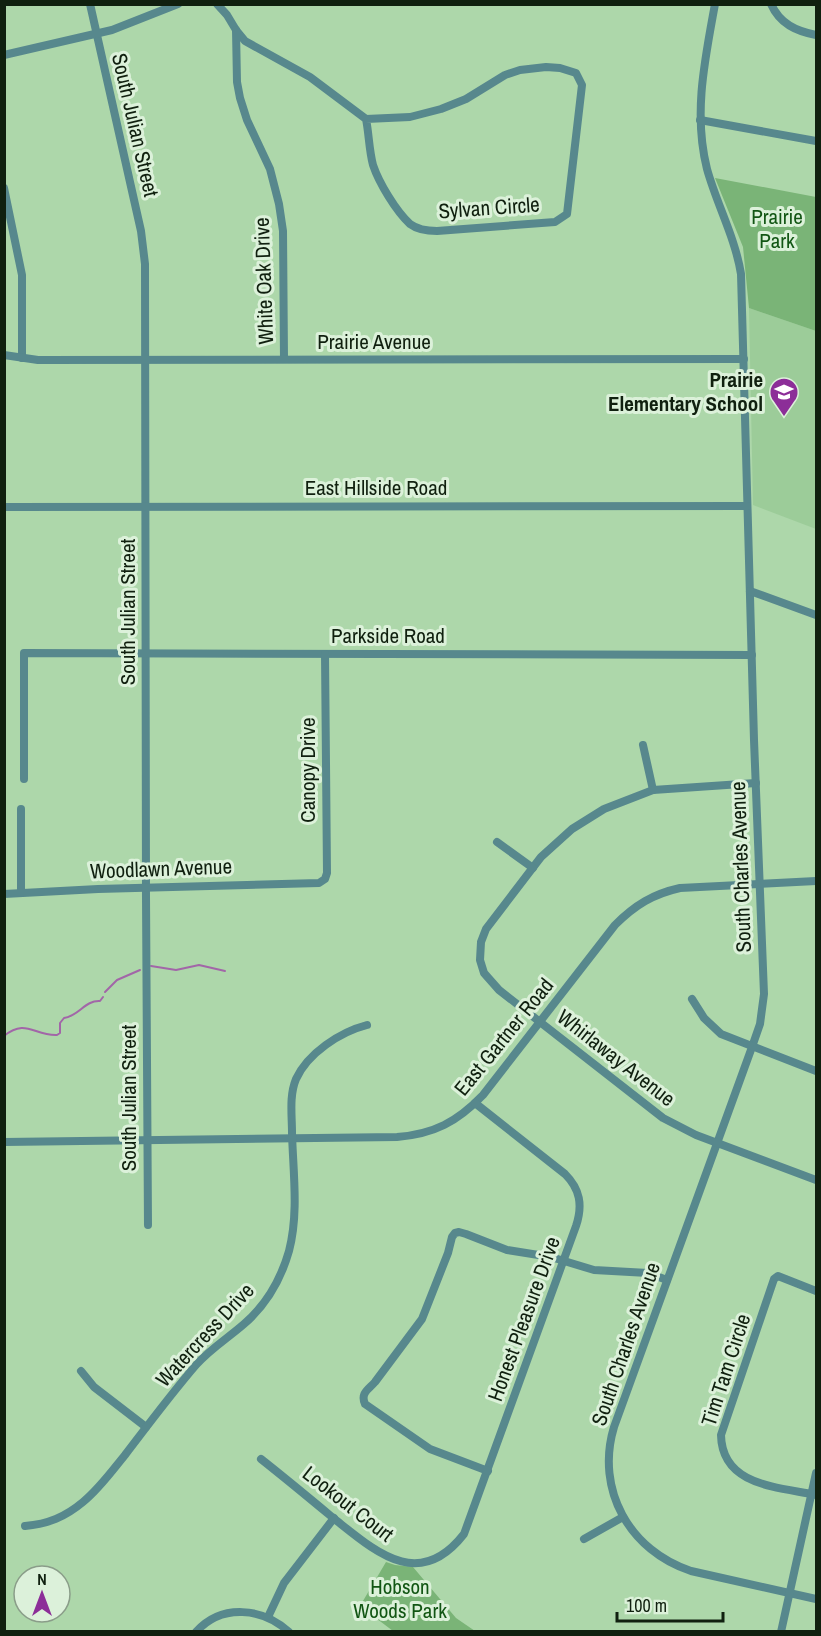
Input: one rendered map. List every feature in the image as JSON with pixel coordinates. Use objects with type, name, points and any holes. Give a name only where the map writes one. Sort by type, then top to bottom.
[{"type":"street","name":"South Julian Street","points":[[90,4],[143,244],[145,264],[148,1225]]},
{"type":"street","points":[[4,55],[121,27],[178,4]]},
{"type":"street","points":[[217,4],[245,41],[310,77],[366,119]]},
{"type":"street","name":"South Charles Avenue","points":[[715,4],[704,63],[700,120],[702,143],[711,182],[739,260],[742,297],[764,994],[752,1047],[612,1434],[609,1456],[610,1479],[623,1517],[642,1542],[671,1564],[691,1571],[816,1599]]},
{"type":"street","points":[[771,4],[777,16],[794,29],[816,35]]},
{"type":"street","name":"White Oak Drive","points":[[236,30],[237,82],[240,98],[247,120],[270,169],[283,231],[284,359]]},
{"type":"street","name":"Sylvan Circle","points":[[546,67],[566,69],[576,73],[582,86],[569,208],[564,217],[555,222],[437,231],[418,228],[410,224],[392,201],[377,175],[366,119],[410,117],[441,109],[466,99],[505,75],[520,70],[546,67]]},
{"type":"street","points":[[700,120],[816,141]]},
{"type":"street","points":[[4,188],[21,263],[22,358]]},
{"type":"street","name":"Prairie Avenue","points":[[4,355],[38,360],[744,360]]},
{"type":"street","name":"East Hillside Road","points":[[4,507],[747,506]]},
{"type":"street","points":[[750,591],[816,615]]},
{"type":"street","name":"Parkside Road","points":[[24,779],[24,653],[752,655]]},
{"type":"street","name":"Canopy Drive","points":[[319,883],[325,879],[327,873],[326,654]]},
{"type":"street","points":[[643,746],[653,790]]},
{"type":"street","name":"Whirlaway Avenue","points":[[756,783],[653,790],[617,803],[589,817],[557,841],[486,929],[481,942],[480,960],[484,974],[491,982],[663,1118],[687,1131],[816,1180]]},
{"type":"street","points":[[21,809],[21,893]]},
{"type":"street","points":[[497,842],[533,868]]},
{"type":"street","name":"East Gartner Road","points":[[4,1142],[292,1140],[410,1136],[459,1118],[475,1103],[615,925],[637,905],[658,894],[680,888],[816,881]]},
{"type":"street","name":"Woodlawn Avenue","points":[[4,894],[146,887],[319,883]]},
{"type":"street","points":[[692,999],[704,1018],[727,1037],[816,1071]]},
{"type":"street","name":"Watercress Drive","points":[[25,1526],[41,1525],[60,1518],[85,1501],[103,1482],[196,1365],[255,1314],[264,1301],[280,1276],[289,1250],[293,1226],[292,1097],[298,1074],[313,1057],[337,1037],[352,1029],[367,1025]]},
{"type":"street","name":"Honest Pleasure Drive","points":[[419,1562],[443,1554],[453,1547],[464,1534],[580,1214],[580,1203],[574,1185],[565,1174],[475,1103]]},
{"type":"street","points":[[488,1471],[438,1453],[416,1440],[365,1404],[363,1395],[410,1338],[422,1319],[455,1233],[466,1234],[507,1250],[551,1257],[594,1270],[648,1273],[667,1280]]},
{"type":"street","name":"Tim Tam Circle","points":[[814,1494],[742,1476],[726,1459],[722,1449],[721,1435],[774,1279],[778,1276],[816,1291]]},
{"type":"street","points":[[81,1371],[94,1387],[146,1427]]},
{"type":"street","name":"Lookout Court","points":[[261,1459],[381,1555],[401,1562],[419,1562]]},
{"type":"street","points":[[781,1632],[814,1494],[816,1473]]},
{"type":"street","points":[[584,1539],[623,1517]]},
{"type":"street","points":[[268,1617],[291,1572],[334,1518]]},
{"type":"street","points":[[196,1632],[209,1621],[228,1613],[246,1612],[268,1617],[289,1632]]},
{"type":"shaded area","name":"Prairie Elementary School","points":[[749,308],[816,331],[816,529],[753,505]]},
{"type":"green space","name":"Prairie Park","points":[[715,178],[816,197],[816,331],[749,308],[743,247]]},
{"type":"green space","name":"Hobson Woods Park","points":[[386,1562],[413,1567],[456,1618],[475,1631],[393,1631],[360,1606]]},
{"type":"waterway","points":[[151,966],[176,970],[199,965],[225,971]]},
{"type":"waterway","points":[[105,992],[117,980],[140,970]]},
{"type":"waterway","points":[[4,1036],[18,1028],[57,1035],[60,1033],[60,1023],[64,1018],[90,1003],[100,1001],[103,997]]},
{"type":"place","name":"Prairie Elementary School","points":[[784,418]]}]
